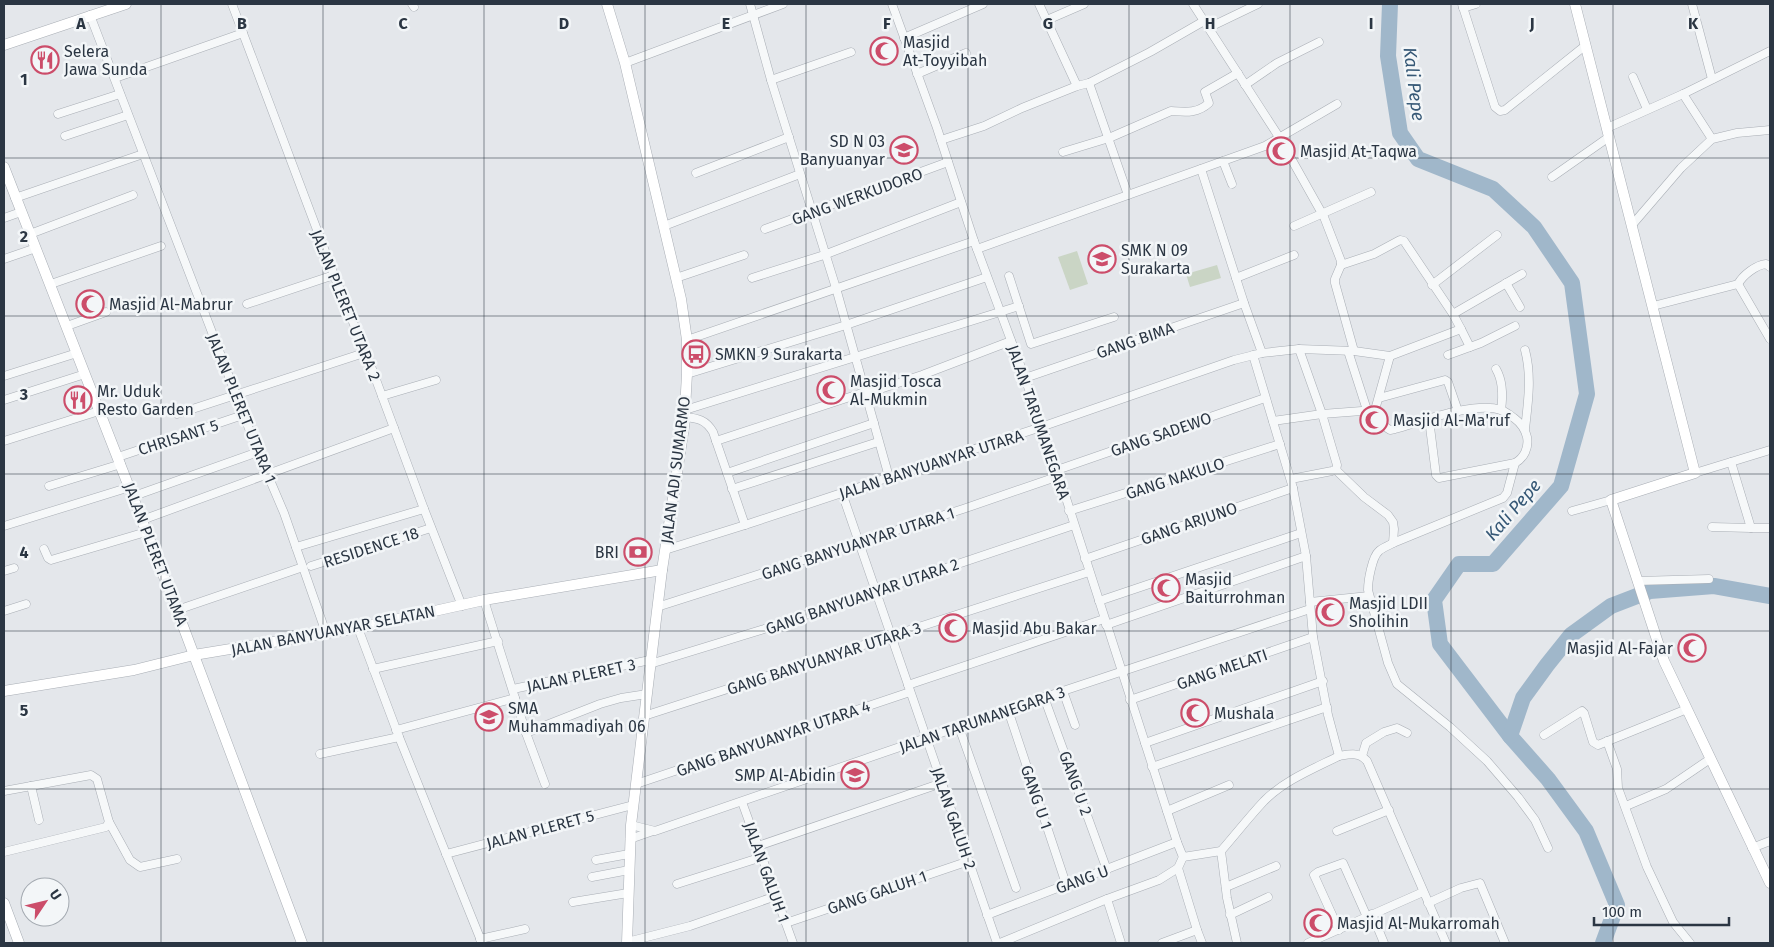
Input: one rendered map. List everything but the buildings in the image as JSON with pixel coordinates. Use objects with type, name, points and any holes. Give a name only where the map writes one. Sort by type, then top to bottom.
[{"type":"street","points":[[4,45],[126,4]]},
{"type":"street","name":"JALAN PLERET UTARA 2","points":[[232,4],[462,606]]},
{"type":"street","name":"JALAN ADI SUMARMO","points":[[607,4],[625,63],[682,299],[687,340],[685,414],[681,451],[657,607],[631,825],[627,943]]},
{"type":"street","points":[[750,4],[811,213],[836,288],[889,478]]},
{"type":"street","points":[[625,63],[782,4]]},
{"type":"street","name":"JALAN TARUMANEGARA","points":[[892,4],[941,140],[987,277],[1058,473],[1130,700],[1183,857]]},
{"type":"street","points":[[904,38],[983,4]]},
{"type":"street","points":[[1040,4],[1077,86]]},
{"type":"street","points":[[1047,20],[1084,4]]},
{"type":"street","points":[[1194,4],[1280,137],[1322,214],[1340,257],[1341,265],[1335,283],[1367,410]]},
{"type":"street","points":[[941,140],[984,126],[1022,108],[1089,83],[1206,25],[1258,4]]},
{"type":"street","points":[[1476,4],[1463,6],[1495,107],[1500,111],[1505,110],[1586,45]]},
{"type":"street","points":[[1575,4],[1695,474]]},
{"type":"street","points":[[1692,4],[1712,79]]},
{"type":"street","name":"JALAN PLERET UTARA 1","points":[[90,16],[258,452],[275,490],[296,547],[307,566],[326,633]]},
{"type":"street","points":[[118,76],[243,33]]},
{"type":"street","points":[[1245,85],[1277,63],[1319,42]]},
{"type":"street","points":[[1552,177],[1608,132],[1647,109],[1683,94],[1770,51]]},
{"type":"street","points":[[771,80],[851,52]]},
{"type":"street","points":[[917,74],[966,53]]},
{"type":"street","points":[[1063,152],[1109,138],[1171,112],[1197,111],[1208,104],[1205,92],[1238,73]]},
{"type":"street","points":[[1634,76],[1647,109]]},
{"type":"street","points":[[1089,83],[1128,195]]},
{"type":"street","points":[[58,114],[120,94]]},
{"type":"street","points":[[1683,94],[1712,139]]},
{"type":"street","points":[[687,340],[836,288],[976,245],[1201,170],[1265,146],[1337,104]]},
{"type":"street","points":[[65,136],[128,115]]},
{"type":"street","points":[[1632,225],[1681,168],[1712,139],[1737,133],[1770,130]]},
{"type":"street","points":[[696,173],[789,137]]},
{"type":"street","points":[[15,198],[143,154]]},
{"type":"street","points":[[1223,161],[1232,184]]},
{"type":"street","name":"GANG WERKUDORO","points":[[765,229],[948,162]]},
{"type":"street","points":[[1201,170],[1262,354]]},
{"type":"street","name":"JALAN PLERET UTAMA","points":[[5,172],[120,460],[302,943]]},
{"type":"street","points":[[664,226],[800,174]]},
{"type":"street","points":[[1294,226],[1371,192]]},
{"type":"street","points":[[30,234],[133,195]]},
{"type":"street","points":[[752,278],[824,255],[961,202]]},
{"type":"street","points":[[4,218],[21,212]]},
{"type":"street","points":[[1432,285],[1497,235]]},
{"type":"street","points":[[1341,265],[1374,254],[1400,240],[1404,241],[1453,314],[1470,347]]},
{"type":"street","points":[[51,284],[161,246]]},
{"type":"street","points":[[4,259],[36,248]]},
{"type":"street","points":[[676,278],[744,255]]},
{"type":"street","points":[[1236,278],[1294,255]]},
{"type":"street","points":[[1653,306],[1738,284],[1744,275],[1763,263],[1770,267]]},
{"type":"street","points":[[1453,314],[1522,274]]},
{"type":"street","points":[[247,304],[334,275]]},
{"type":"street","points":[[1009,276],[1031,344],[1114,316]]},
{"type":"street","points":[[687,374],[846,325],[987,277]]},
{"type":"street","points":[[1506,284],[1520,307]]},
{"type":"street","points":[[1738,284],[1770,339]]},
{"type":"street","name":"GANG BIMA","points":[[1025,378],[1244,303]]},
{"type":"street","points":[[685,414],[855,357],[1019,306]]},
{"type":"street","points":[[67,326],[106,312]]},
{"type":"street","points":[[1448,355],[1516,326]]},
{"type":"street","points":[[1461,329],[1390,356],[1375,410],[1382,424],[1390,430],[1458,411],[1480,408],[1501,410],[1519,421],[1525,429]]},
{"type":"street","points":[[716,441],[922,375],[1010,341]]},
{"type":"street","points":[[1299,349],[1322,414],[1337,465],[1336,470]]},
{"type":"street","name":"JALAN BANYUANYAR UTARA","points":[[665,550],[889,478],[1198,372],[1253,355],[1299,349],[1351,351],[1390,356]]},
{"type":"street","points":[[1429,419],[1436,475],[1439,478],[1515,464],[1521,460],[1526,451],[1527,439],[1525,429],[1529,392],[1525,350]]},
{"type":"street","points":[[177,414],[364,352]]},
{"type":"street","points":[[4,376],[77,353]]},
{"type":"street","points":[[1253,355],[1293,488],[1306,556],[1314,637],[1327,707],[1339,756]]},
{"type":"street","points":[[1496,369],[1501,381],[1501,410]]},
{"type":"street","points":[[4,400],[85,374]]},
{"type":"street","points":[[382,396],[436,380]]},
{"type":"street","points":[[1379,398],[1445,380],[1448,382],[1458,411]]},
{"type":"street","name":"GANG SADEWO","points":[[1058,473],[1265,398]]},
{"type":"street","points":[[1273,421],[1322,414],[1375,410]]},
{"type":"street","points":[[4,441],[99,411]]},
{"type":"street","points":[[685,414],[706,423],[713,432],[746,525]]},
{"type":"street","name":"CHRISANT 5","points":[[49,486],[238,417]]},
{"type":"street","points":[[726,473],[874,423]]},
{"type":"street","points":[[142,520],[394,428]]},
{"type":"street","points":[[732,489],[878,442]]},
{"type":"street","name":"GANG NAKULO","points":[[1070,511],[1280,444]]},
{"type":"street","points":[[1572,511],[1770,450]]},
{"type":"street","points":[[4,526],[132,492],[258,452]]},
{"type":"street","points":[[1731,462],[1750,528]]},
{"type":"street","points":[[1515,464],[1507,493],[1503,498],[1395,542],[1378,552],[1368,581],[1369,596],[1388,663],[1397,684],[1487,761],[1535,820],[1548,848]]},
{"type":"street","points":[[1291,479],[1336,470]]},
{"type":"street","points":[[1336,470],[1364,497],[1388,515],[1393,522],[1395,542]]},
{"type":"street","name":"GANG BANYUANYAR UTARA 1","points":[[657,607],[860,543],[1058,473]]},
{"type":"street","name":"GANG ARJUNO","points":[[1085,559],[1293,488]]},
{"type":"street","name":"JALAN GALUH 2","points":[[842,493],[998,943]]},
{"type":"street","points":[[1611,500],[1664,660],[1770,883]]},
{"type":"street","points":[[296,547],[424,509]]},
{"type":"street","name":"GANG BANYUANYAR UTARA 2","points":[[650,662],[764,629],[1074,525]]},
{"type":"street","points":[[1712,527],[1770,528]]},
{"type":"street","name":"RESIDENCE 18","points":[[177,610],[307,566],[431,528]]},
{"type":"street","points":[[44,549],[51,560],[146,532]]},
{"type":"street","points":[[1099,601],[1301,533]]},
{"type":"street","name":"GANG BANYUANYAR UTARA 4","points":[[636,784],[909,688],[1306,556]]},
{"type":"street","points":[[4,571],[14,568]]},
{"type":"street","name":"JALAN BANYUANYAR SELATAN","points":[[4,691],[134,670],[194,656],[358,628],[484,600],[662,570]]},
{"type":"street","name":"GANG BANYUANYAR UTARA 3","points":[[644,716],[1089,572]]},
{"type":"street","points":[[1638,582],[1709,579]]},
{"type":"street","name":"JALAN TARUMANEGARA 3","points":[[630,839],[1310,606],[1369,596]]},
{"type":"street","points":[[484,600],[526,733],[545,784]]},
{"type":"street","points":[[4,611],[26,604]]},
{"type":"street","points":[[358,628],[398,734],[481,941],[525,928]]},
{"type":"street","name":"GANG MELATI","points":[[1130,700],[1314,637]]},
{"type":"street","points":[[373,669],[498,641]]},
{"type":"street","name":"JALAN PLERET 3","points":[[320,754],[398,734],[514,693],[650,662]]},
{"type":"street","points":[[1145,743],[1323,682]]},
{"type":"street","points":[[1063,691],[1075,725]]},
{"type":"street","points":[[526,733],[600,704],[647,694]]},
{"type":"street","name":"GANG U 2","points":[[1044,697],[1107,870]]},
{"type":"street","points":[[1152,767],[1327,707]]},
{"type":"street","points":[[1544,735],[1582,711],[1593,742],[1598,745],[1687,709]]},
{"type":"street","name":"GANG U 1","points":[[1008,710],[1066,884]]},
{"type":"street","points":[[959,727],[1016,888]]},
{"type":"street","points":[[1362,756],[1366,743],[1376,736],[1397,728],[1407,733]]},
{"type":"street","points":[[1607,741],[1617,769],[1618,788],[1647,867],[1673,922],[1690,943]]},
{"type":"street","points":[[998,943],[1159,880],[1178,868],[1183,857],[1221,851],[1264,801],[1279,788],[1339,756],[1355,754],[1362,756],[1367,761],[1446,943]]},
{"type":"street","points":[[1626,806],[1666,789],[1710,759]]},
{"type":"street","points":[[4,791],[91,775],[97,779],[109,822],[130,860],[140,866],[177,859]]},
{"type":"street","points":[[758,846],[942,783]]},
{"type":"street","points":[[1167,811],[1229,785]]},
{"type":"street","points":[[31,786],[39,820]]},
{"type":"street","name":"JALAN GALUH 1","points":[[742,802],[792,943]]},
{"type":"street","name":"JALAN PLERET 5","points":[[446,854],[634,805]]},
{"type":"street","points":[[1337,831],[1389,810]]},
{"type":"street","points":[[4,852],[106,827],[109,822]]},
{"type":"street","points":[[631,825],[655,831]]},
{"type":"street","points":[[1752,848],[1770,841]]},
{"type":"street","name":"GANG U","points":[[987,915],[1177,842]]},
{"type":"street","points":[[1221,851],[1230,915],[1237,943]]},
{"type":"street","points":[[596,860],[629,854]]},
{"type":"street","points":[[677,884],[762,857]]},
{"type":"street","name":"GANG GALUH 1","points":[[786,923],[969,861]]},
{"type":"street","points":[[1339,930],[1314,875],[1343,863],[1384,943]]},
{"type":"street","points":[[1226,887],[1276,866]]},
{"type":"street","points":[[1178,868],[1202,943]]},
{"type":"street","points":[[592,877],[629,870]]},
{"type":"street","points":[[1428,903],[1461,888],[1478,883],[1481,884],[1503,943]]},
{"type":"street","points":[[1308,943],[1423,892]]},
{"type":"street","points":[[573,902],[628,893]]},
{"type":"street","points":[[627,943],[690,926],[776,896]]},
{"type":"street","points":[[1230,915],[1268,897]]},
{"type":"street","points":[[1107,899],[1122,943]]},
{"type":"street","points":[[4,902],[19,943]]},
{"type":"street","points":[[1162,943],[1197,930]]},
{"type":"green space","points":[[1077,251],[1088,284],[1070,290],[1058,257]]},
{"type":"green space","points":[[1217,265],[1221,278],[1190,287],[1186,274]]},
{"type":"waterway","name":"Kali Pepe","points":[[1390,4],[1388,56],[1400,133],[1418,159],[1493,189],[1534,227],[1572,283],[1587,394],[1561,486],[1493,564],[1459,564],[1434,600],[1440,644],[1510,736],[1548,779],[1586,831],[1617,905],[1603,943]]},
{"type":"waterway","points":[[1510,736],[1523,698],[1547,665],[1571,635],[1611,606],[1650,591],[1714,586],[1770,596]]},
{"type":"place","name":"Masjid At-Toyyibah","points":[[884,51]]},
{"type":"place","name":"Selera Jawa Sunda","points":[[45,60]]},
{"type":"place","name":"SD N 03 Banyuanyar","points":[[904,150]]},
{"type":"place","name":"Masjid At-Taqwa","points":[[1281,151]]},
{"type":"place","name":"SMK N 09 Surakarta","points":[[1102,259]]},
{"type":"place","name":"Masjid Al-Mabrur","points":[[90,304]]},
{"type":"place","name":"SMKN 9 Surakarta","points":[[696,354]]},
{"type":"place","name":"Masjid Tosca Al-Mukmin","points":[[831,390]]},
{"type":"place","name":"Mr. Uduk Resto Garden","points":[[78,400]]},
{"type":"place","name":"Masjid Al-Ma'ruf","points":[[1374,420]]},
{"type":"place","name":"BRI","points":[[638,552]]},
{"type":"place","name":"Masjid Baiturrohman","points":[[1166,588]]},
{"type":"place","name":"Masjid LDII Sholihin","points":[[1330,612]]},
{"type":"place","name":"Masjid Abu Bakar","points":[[953,628]]},
{"type":"place","name":"Masjid Al-Fajar","points":[[1692,648]]},
{"type":"place","name":"Mushala","points":[[1195,713]]},
{"type":"place","name":"SMA Muhammadiyah 06","points":[[489,717]]},
{"type":"place","name":"SMP Al-Abidin","points":[[855,775]]},
{"type":"place","name":"Masjid Al-Mukarromah","points":[[1318,923]]}]
